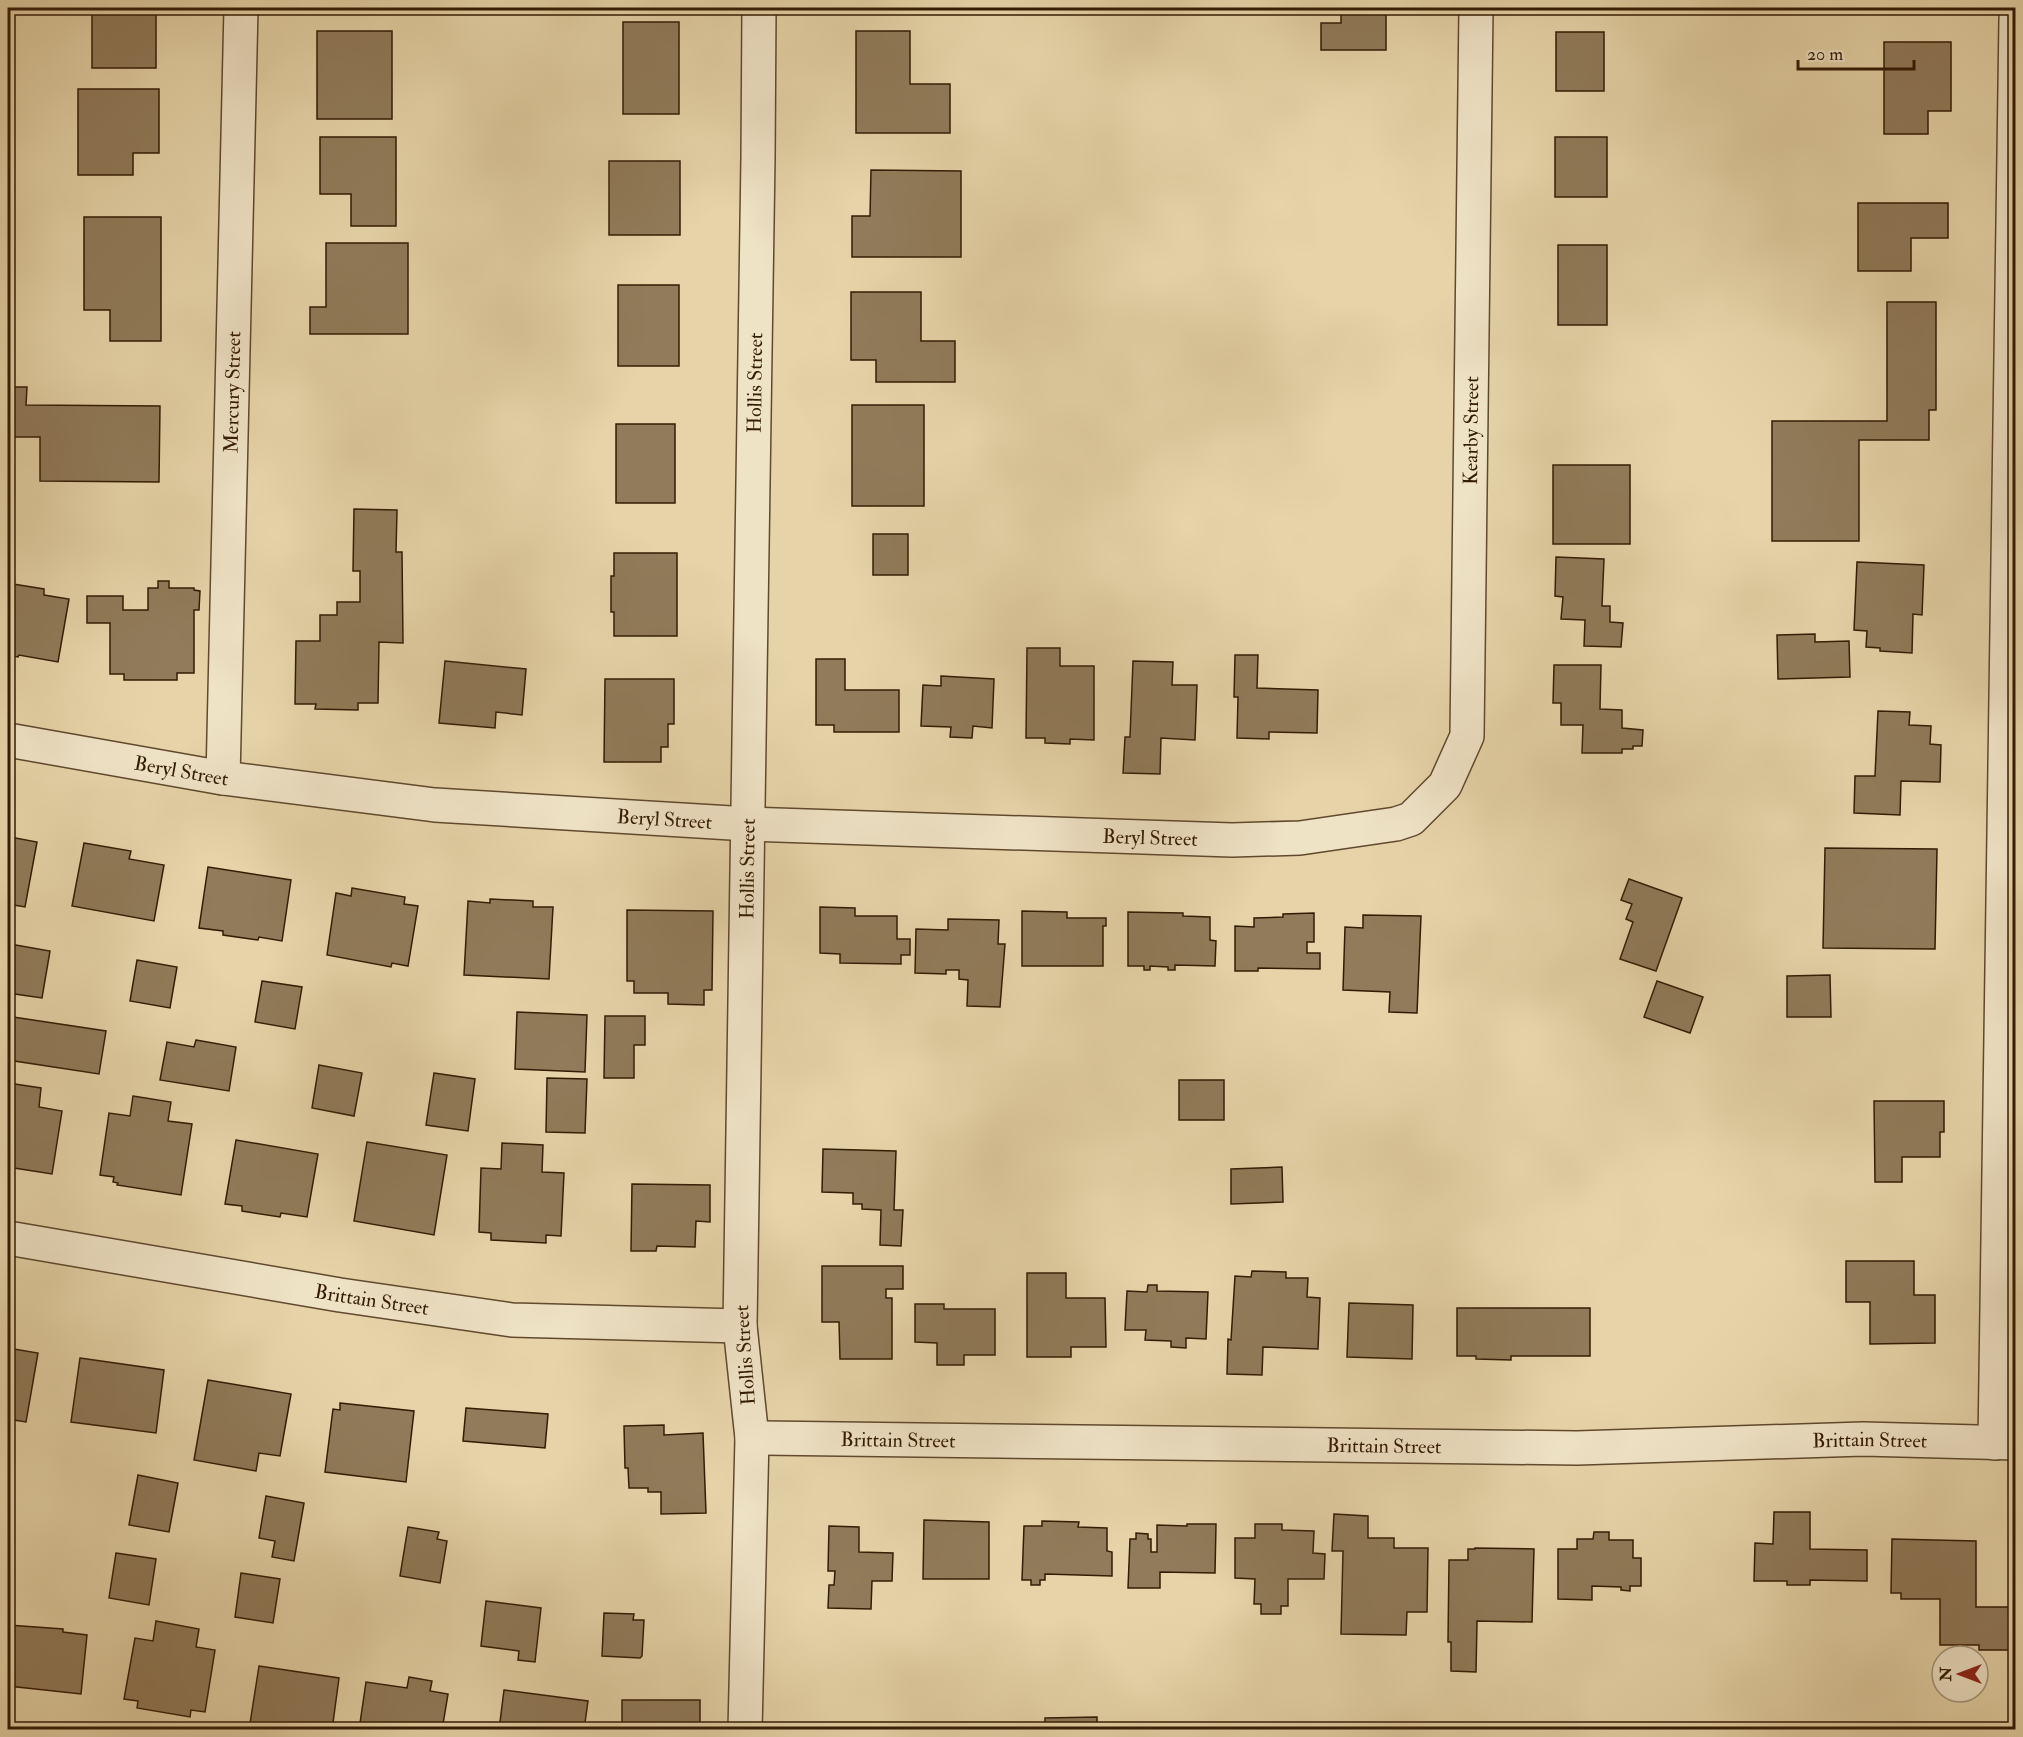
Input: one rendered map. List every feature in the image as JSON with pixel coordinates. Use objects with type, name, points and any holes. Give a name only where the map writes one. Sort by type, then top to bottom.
[{"type":"street","name":"Mercury Street","points":[[223,778],[241,8]]},
{"type":"street","name":"Hollis Street","points":[[745,1730],[752,1438],[740,1326],[759,158],[759,8]]},
{"type":"street","name":"Kearby Street","points":[[1396,824],[1411,819],[1445,785],[1467,736],[1476,8]]},
{"type":"street","points":[[2005,1443],[2016,20]]},
{"type":"street","name":"Beryl Street","points":[[8,740],[223,778],[435,805],[748,824],[1232,840],[1300,838],[1396,824]]},
{"type":"street","name":"Brittain Street","points":[[8,1238],[340,1295],[512,1320],[740,1326]]},
{"type":"street","name":"Brittain Street","points":[[752,1438],[1565,1448],[1863,1439],[2005,1443]]},
{"type":"building","points":[[92,8],[156,8],[156,68],[92,68]]},
{"type":"building","points":[[852,8],[932,8],[932,12],[852,12]]},
{"type":"building","points":[[1341,8],[1386,8],[1386,50],[1321,50],[1321,23],[1341,23]]},
{"type":"building","points":[[623,22],[679,22],[679,114],[623,114]]},
{"type":"building","points":[[317,31],[392,31],[392,119],[317,119]]},
{"type":"building","points":[[856,31],[910,31],[910,84],[950,84],[950,133],[856,133]]},
{"type":"building","points":[[1556,32],[1604,32],[1604,91],[1556,91]]},
{"type":"building","points":[[1884,42],[1951,42],[1951,111],[1928,111],[1928,134],[1884,134]]},
{"type":"building","points":[[78,89],[159,89],[159,153],[133,153],[133,175],[78,175]]},
{"type":"building","points":[[320,137],[396,137],[396,226],[351,226],[351,194],[320,194]]},
{"type":"building","points":[[1555,137],[1607,137],[1607,197],[1555,197]]},
{"type":"building","points":[[609,161],[680,161],[680,235],[609,235]]},
{"type":"building","points":[[871,170],[961,171],[961,257],[852,257],[852,216],[870,216]]},
{"type":"building","points":[[1858,203],[1948,203],[1948,238],[1911,238],[1911,271],[1858,271]]},
{"type":"building","points":[[84,217],[161,217],[161,341],[110,341],[110,310],[84,310]]},
{"type":"building","points":[[326,243],[408,243],[408,334],[310,334],[310,307],[326,307]]},
{"type":"building","points":[[1558,245],[1607,245],[1607,325],[1558,325]]},
{"type":"building","points":[[618,285],[679,285],[679,366],[618,366]]},
{"type":"building","points":[[851,292],[921,292],[921,341],[955,341],[955,382],[876,382],[876,360],[851,360]]},
{"type":"building","points":[[1887,302],[1936,302],[1936,410],[1929,410],[1929,440],[1859,440],[1859,541],[1772,541],[1772,421],[1887,421]]},
{"type":"building","points":[[8,387],[27,387],[26,405],[160,406],[159,482],[40,481],[40,437],[8,437]]},
{"type":"building","points":[[852,405],[924,405],[924,506],[852,506]]},
{"type":"building","points":[[616,424],[675,424],[675,503],[616,503]]},
{"type":"building","points":[[1553,465],[1630,465],[1630,544],[1553,544]]},
{"type":"building","points":[[354,509],[397,510],[396,552],[402,552],[403,643],[379,642],[378,703],[358,703],[358,710],[315,709],[316,704],[295,704],[296,641],[320,641],[320,615],[337,615],[337,602],[360,602],[360,571],[353,571]]},
{"type":"building","points":[[873,534],[908,534],[908,575],[873,575]]},
{"type":"building","points":[[614,553],[677,553],[677,636],[614,636],[611,576],[614,576]]},
{"type":"building","points":[[1556,557],[1604,559],[1602,606],[1610,606],[1610,622],[1623,623],[1621,647],[1584,646],[1585,620],[1561,619],[1563,597],[1555,596]]},
{"type":"building","points":[[1857,562],[1924,565],[1922,615],[1913,614],[1912,653],[1880,651],[1880,648],[1866,647],[1867,631],[1854,630]]},
{"type":"building","points":[[158,581],[169,581],[169,588],[194,588],[200,591],[199,610],[194,610],[194,673],[177,673],[177,680],[124,680],[124,674],[110,674],[110,623],[87,623],[87,596],[123,596],[123,610],[148,610],[148,588],[158,588]]},
{"type":"building","points":[[13,584],[44,589],[44,595],[69,599],[58,662],[8,655],[8,589],[12,590]]},
{"type":"building","points":[[1815,634],[1815,642],[1849,641],[1850,677],[1778,679],[1777,635]]},
{"type":"building","points":[[1027,648],[1060,648],[1060,666],[1094,666],[1094,740],[1070,739],[1070,744],[1045,743],[1045,738],[1026,738]]},
{"type":"building","points":[[1235,655],[1258,655],[1257,688],[1318,690],[1317,733],[1269,732],[1269,739],[1237,738],[1238,697],[1234,697]]},
{"type":"building","points":[[816,659],[845,659],[845,690],[899,690],[899,732],[834,732],[834,725],[816,725]]},
{"type":"building","points":[[445,661],[526,669],[522,715],[496,712],[495,728],[439,723]]},
{"type":"building","points":[[1133,661],[1173,662],[1172,685],[1197,685],[1195,740],[1161,738],[1160,774],[1123,773],[1125,737],[1130,737]]},
{"type":"building","points":[[1554,665],[1601,665],[1600,709],[1622,710],[1622,728],[1643,730],[1642,746],[1622,749],[1622,753],[1582,753],[1583,725],[1561,725],[1561,703],[1553,703]]},
{"type":"building","points":[[941,676],[994,679],[992,728],[973,726],[972,738],[950,737],[951,727],[921,726],[923,685],[941,686]]},
{"type":"building","points":[[605,679],[674,679],[674,724],[668,724],[668,747],[661,747],[661,762],[604,762]]},
{"type":"building","points":[[1878,711],[1910,712],[1909,725],[1931,726],[1930,744],[1941,745],[1940,782],[1901,781],[1900,815],[1854,813],[1855,776],[1875,776]]},
{"type":"building","points":[[8,831],[11,832],[10,837],[37,842],[25,907],[8,904]]},
{"type":"building","points":[[84,843],[131,851],[129,859],[164,865],[154,921],[72,906]]},
{"type":"building","points":[[1825,848],[1937,849],[1935,949],[1823,948]]},
{"type":"building","points":[[208,867],[291,880],[282,941],[223,935],[223,931],[199,928]]},
{"type":"building","points":[[1629,879],[1682,898],[1656,971],[1620,959],[1633,922],[1626,919],[1632,904],[1621,900]]},
{"type":"building","points":[[352,888],[405,897],[404,904],[418,906],[408,966],[392,963],[391,967],[327,955],[336,893],[351,896]]},
{"type":"building","points":[[490,899],[533,901],[533,907],[553,907],[549,979],[464,975],[468,901],[490,903]]},
{"type":"building","points":[[820,907],[855,908],[855,916],[897,916],[897,939],[910,939],[910,955],[901,955],[901,964],[840,963],[840,954],[820,953]]},
{"type":"building","points":[[627,910],[713,911],[712,990],[704,990],[704,1005],[668,1004],[668,993],[634,993],[634,981],[627,981]]},
{"type":"building","points":[[1022,911],[1067,912],[1067,918],[1106,918],[1106,926],[1103,926],[1103,966],[1022,966]]},
{"type":"building","points":[[1128,912],[1183,913],[1183,916],[1210,917],[1210,940],[1216,941],[1215,966],[1175,965],[1175,970],[1168,970],[1168,967],[1150,966],[1150,970],[1144,970],[1144,966],[1128,966]]},
{"type":"building","points":[[1314,913],[1314,942],[1307,942],[1307,953],[1320,953],[1320,969],[1258,968],[1258,971],[1235,971],[1235,926],[1254,927],[1254,918]]},
{"type":"building","points":[[1363,915],[1421,916],[1417,1013],[1389,1012],[1390,992],[1343,990],[1345,927],[1363,928]]},
{"type":"building","points":[[948,919],[999,920],[998,944],[1005,944],[1000,1007],[967,1006],[968,980],[959,979],[959,970],[946,970],[946,974],[915,973],[916,929],[948,930]]},
{"type":"building","points":[[10,944],[50,951],[42,998],[8,993]]},
{"type":"building","points":[[137,960],[177,967],[170,1008],[130,1001]]},
{"type":"building","points":[[1830,975],[1831,1017],[1787,1017],[1787,976]]},
{"type":"building","points":[[262,981],[302,987],[295,1029],[255,1022]]},
{"type":"building","points":[[1657,981],[1703,997],[1690,1033],[1644,1017]]},
{"type":"building","points":[[517,1012],[587,1015],[585,1072],[515,1069]]},
{"type":"building","points":[[605,1016],[645,1016],[645,1045],[634,1045],[634,1078],[604,1078]]},
{"type":"building","points":[[13,1017],[106,1031],[99,1074],[8,1060]]},
{"type":"building","points":[[196,1040],[236,1047],[229,1091],[160,1080],[167,1042],[194,1047]]},
{"type":"building","points":[[319,1065],[362,1073],[354,1116],[312,1108]]},
{"type":"building","points":[[434,1073],[475,1079],[468,1131],[426,1125]]},
{"type":"building","points":[[547,1078],[587,1079],[585,1133],[546,1132]]},
{"type":"building","points":[[1179,1080],[1224,1080],[1224,1120],[1179,1120]]},
{"type":"building","points":[[8,1083],[41,1088],[39,1107],[62,1111],[52,1174],[8,1167]]},
{"type":"building","points":[[133,1096],[171,1102],[168,1121],[192,1124],[181,1195],[117,1185],[118,1183],[113,1182],[114,1177],[100,1175],[109,1113],[130,1116]]},
{"type":"building","points":[[1874,1101],[1944,1101],[1944,1132],[1940,1132],[1940,1157],[1902,1157],[1902,1182],[1875,1182]]},
{"type":"building","points":[[236,1140],[318,1154],[307,1217],[281,1213],[280,1217],[242,1211],[242,1206],[225,1204]]},
{"type":"building","points":[[367,1142],[447,1155],[434,1235],[354,1221]]},
{"type":"building","points":[[502,1143],[543,1145],[542,1172],[564,1173],[561,1236],[546,1235],[546,1243],[491,1240],[491,1233],[479,1232],[481,1168],[501,1169]]},
{"type":"building","points":[[823,1149],[896,1151],[894,1210],[903,1210],[901,1246],[880,1245],[881,1210],[862,1209],[862,1204],[853,1204],[853,1193],[822,1192]]},
{"type":"building","points":[[1282,1167],[1283,1202],[1231,1204],[1231,1169]]},
{"type":"building","points":[[632,1184],[710,1185],[710,1222],[696,1221],[695,1247],[657,1246],[656,1251],[631,1251]]},
{"type":"building","points":[[1846,1261],[1914,1261],[1914,1295],[1935,1295],[1935,1343],[1870,1344],[1870,1302],[1846,1302]]},
{"type":"building","points":[[822,1266],[903,1266],[903,1289],[886,1289],[886,1298],[892,1298],[892,1359],[840,1359],[839,1322],[822,1322]]},
{"type":"building","points":[[1252,1271],[1286,1272],[1286,1278],[1308,1278],[1307,1297],[1320,1298],[1318,1349],[1263,1347],[1262,1375],[1227,1374],[1228,1339],[1231,1340],[1235,1276],[1251,1277]]},
{"type":"building","points":[[1027,1273],[1066,1273],[1066,1298],[1105,1298],[1106,1347],[1071,1347],[1071,1357],[1027,1357]]},
{"type":"building","points":[[1148,1285],[1157,1285],[1157,1291],[1208,1292],[1206,1339],[1186,1338],[1186,1348],[1171,1347],[1171,1341],[1145,1340],[1146,1330],[1125,1330],[1127,1291],[1147,1292]]},
{"type":"building","points":[[1349,1303],[1413,1305],[1412,1359],[1347,1357]]},
{"type":"building","points":[[915,1304],[944,1304],[944,1309],[995,1309],[995,1355],[964,1355],[964,1365],[937,1365],[937,1343],[915,1342]]},
{"type":"building","points":[[1457,1308],[1590,1308],[1590,1356],[1511,1356],[1511,1360],[1457,1356]]},
{"type":"building","points":[[8,1348],[38,1353],[26,1422],[8,1419]]},
{"type":"building","points":[[80,1358],[164,1370],[156,1433],[71,1422]]},
{"type":"building","points":[[208,1380],[291,1394],[280,1456],[259,1453],[256,1471],[194,1460]]},
{"type":"building","points":[[340,1403],[414,1411],[406,1482],[325,1472],[333,1409],[340,1410]]},
{"type":"building","points":[[466,1408],[548,1414],[545,1448],[463,1441]]},
{"type":"building","points":[[664,1425],[664,1435],[703,1433],[706,1513],[661,1514],[661,1492],[648,1492],[648,1488],[629,1488],[628,1468],[625,1468],[624,1426]]},
{"type":"building","points":[[138,1475],[178,1483],[169,1532],[129,1525]]},
{"type":"building","points":[[266,1496],[304,1503],[294,1561],[272,1557],[275,1541],[259,1538]]},
{"type":"building","points":[[1774,1512],[1810,1512],[1810,1549],[1867,1550],[1867,1581],[1810,1580],[1810,1585],[1787,1585],[1787,1581],[1754,1581],[1755,1543],[1773,1544]]},
{"type":"building","points":[[1334,1514],[1368,1516],[1368,1538],[1394,1538],[1394,1548],[1428,1548],[1427,1612],[1407,1612],[1406,1635],[1341,1634],[1343,1551],[1332,1551]]},
{"type":"building","points":[[924,1520],[989,1522],[989,1579],[923,1579]]},
{"type":"building","points":[[1042,1521],[1079,1522],[1078,1527],[1107,1528],[1107,1551],[1112,1552],[1112,1576],[1045,1574],[1045,1580],[1040,1580],[1040,1585],[1031,1585],[1031,1580],[1022,1580],[1024,1526],[1042,1526]]},
{"type":"building","points":[[1187,1524],[1216,1524],[1215,1573],[1160,1572],[1160,1588],[1128,1588],[1130,1539],[1136,1539],[1136,1533],[1148,1534],[1148,1539],[1151,1539],[1151,1552],[1157,1552],[1157,1525],[1187,1526]]},
{"type":"building","points":[[1255,1524],[1282,1524],[1282,1530],[1314,1531],[1313,1553],[1325,1554],[1324,1579],[1288,1579],[1288,1606],[1281,1606],[1281,1614],[1261,1614],[1261,1604],[1254,1604],[1255,1579],[1235,1578],[1235,1538],[1255,1538]]},
{"type":"building","points":[[829,1526],[859,1527],[859,1552],[893,1553],[892,1581],[872,1581],[871,1609],[828,1608],[829,1585],[834,1585],[835,1571],[828,1571]]},
{"type":"building","points":[[408,1527],[439,1532],[437,1539],[447,1541],[440,1583],[400,1576]]},
{"type":"building","points":[[1594,1532],[1609,1532],[1609,1540],[1633,1540],[1633,1558],[1641,1558],[1641,1586],[1630,1586],[1630,1591],[1621,1590],[1621,1587],[1592,1586],[1592,1600],[1558,1599],[1558,1549],[1577,1549],[1577,1539],[1593,1539]]},
{"type":"building","points":[[1892,1539],[1976,1541],[1976,1607],[2016,1607],[2016,1650],[1990,1650],[1990,1644],[1940,1644],[1940,1599],[1901,1599],[1901,1593],[1891,1593]]},
{"type":"building","points":[[1468,1549],[1534,1549],[1532,1622],[1477,1621],[1476,1672],[1451,1671],[1451,1642],[1448,1642],[1449,1560],[1468,1560]]},
{"type":"building","points":[[116,1553],[156,1559],[149,1605],[109,1598]]},
{"type":"building","points":[[241,1573],[280,1579],[273,1623],[235,1617]]},
{"type":"building","points":[[486,1601],[541,1608],[535,1662],[518,1660],[519,1651],[481,1646]]},
{"type":"building","points":[[604,1613],[634,1614],[633,1620],[644,1620],[640,1658],[602,1656]]},
{"type":"building","points":[[156,1621],[199,1629],[196,1647],[215,1650],[205,1712],[191,1710],[190,1717],[137,1708],[138,1701],[124,1699],[135,1638],[153,1641]]},
{"type":"building","points":[[8,1625],[63,1629],[63,1632],[87,1635],[81,1694],[8,1686]]},
{"type":"building","points":[[259,1666],[339,1678],[332,1730],[249,1730]]},
{"type":"building","points":[[409,1677],[432,1681],[430,1691],[448,1694],[442,1730],[359,1730],[366,1682],[407,1688]]},
{"type":"building","points":[[504,1690],[588,1701],[584,1730],[499,1730]]},
{"type":"building","points":[[622,1700],[700,1700],[700,1730],[622,1730]]},
{"type":"building","points":[[1097,1717],[1097,1730],[1045,1730],[1045,1718]]}]
